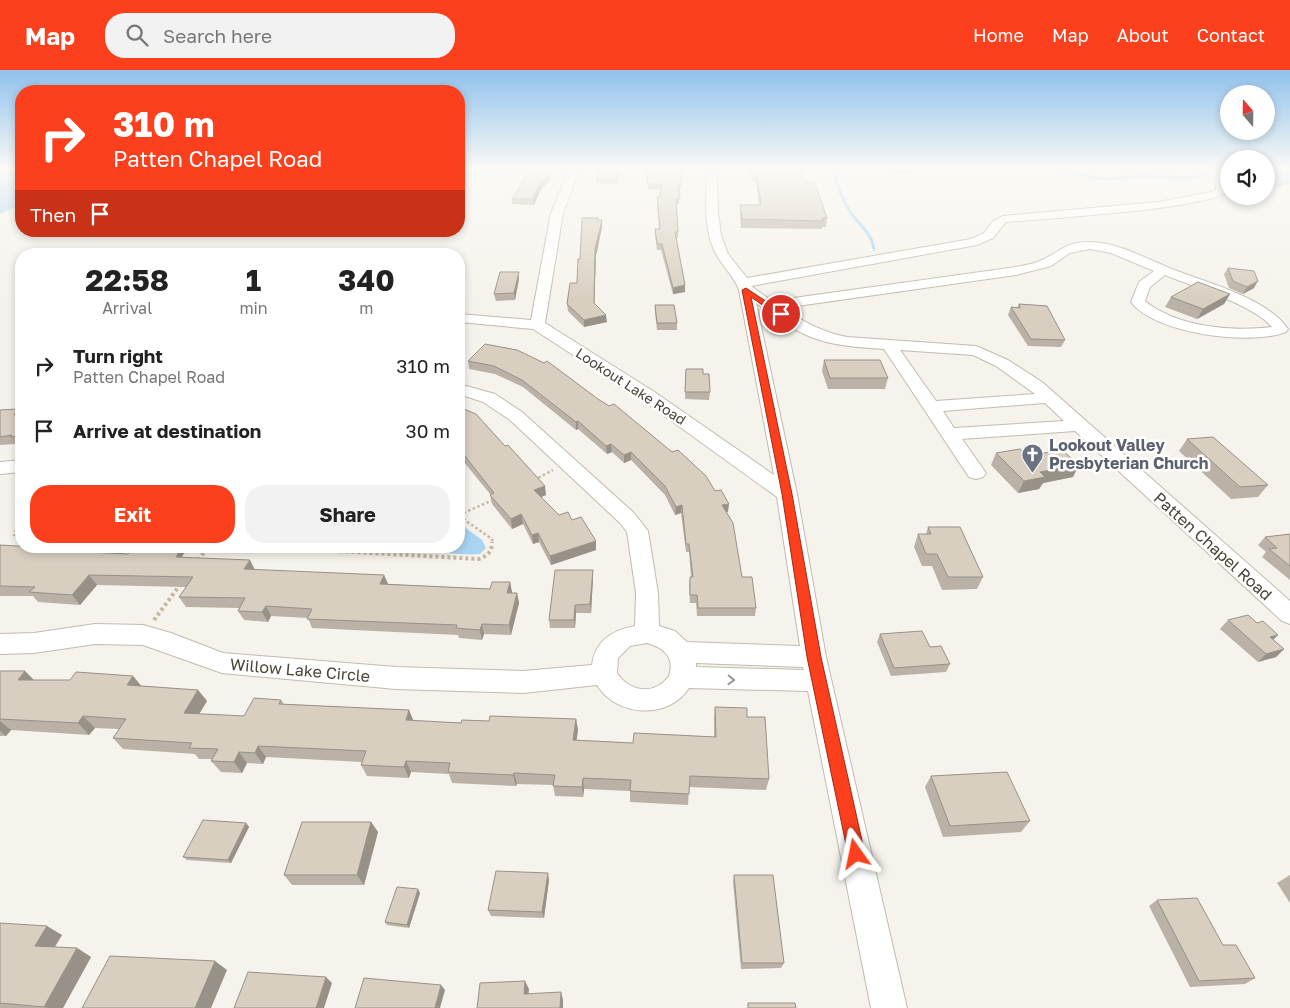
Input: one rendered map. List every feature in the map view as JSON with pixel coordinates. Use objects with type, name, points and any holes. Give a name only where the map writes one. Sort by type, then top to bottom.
[{"type":"street","points":[[537,325],[557,212]]},
{"type":"street","points":[[713,212],[716,240],[722,255],[735,270],[745,287],[787,494],[817,669],[889,1008]]},
{"type":"street","points":[[745,287],[973,242],[988,238],[994,232],[998,223],[1003,220],[1089,212]]},
{"type":"street","points":[[769,306],[1016,271],[1039,266],[1049,262],[1064,251],[1084,246],[1121,252],[1251,306],[1279,323],[1281,329],[1272,333],[1223,332],[1170,322],[1149,312],[1138,302],[1144,285],[1162,270]]},
{"type":"street","name":"Patten Chapel Road","points":[[745,287],[769,306],[809,331],[825,337],[847,342],[976,351],[1002,363],[1036,386],[1290,616]]},
{"type":"street","name":"Lookout Lake Road","points":[[465,319],[537,325],[648,395],[787,494]]},
{"type":"street","points":[[888,344],[976,473]]},
{"type":"street","points":[[465,391],[489,398],[516,416],[627,518],[637,531],[647,593],[647,633]]},
{"type":"street","points":[[930,406],[1049,398]]},
{"type":"street","points":[[949,434],[1079,425]]},
{"type":"street","points":[[0,468],[15,467]]},
{"type":"street","points":[[647,633],[667,639],[680,652],[685,664],[682,677],[670,692],[650,700],[632,699],[616,691],[604,674],[606,654],[623,638],[647,633]]},
{"type":"street","name":"Willow Lake Circle","points":[[0,644],[34,643],[95,634],[143,635],[162,640],[222,663],[378,677],[523,682],[604,674]]},
{"type":"street","points":[[680,652],[817,669]]},
{"type":"street","points":[[682,677],[817,669]]},
{"type":"path","points":[[525,484],[567,462]]},
{"type":"path","points":[[465,512],[500,497]]},
{"type":"path","points":[[357,553],[426,558],[479,559],[488,555],[492,548],[492,539],[465,519]]},
{"type":"path","points":[[195,564],[203,553]]},
{"type":"path","points":[[143,635],[183,580]]},
{"type":"water","points":[[465,527],[482,540],[486,548],[480,554],[453,553],[465,553]]},
{"type":"building","points":[[658,212],[677,212],[678,232],[675,232],[685,285],[673,288],[662,244],[657,244],[655,229],[660,229]]},
{"type":"building","points":[[741,212],[825,212],[827,218],[822,218],[823,221],[742,219]]},
{"type":"building","points":[[582,218],[598,218],[598,220],[602,220],[595,249],[594,303],[606,315],[584,320],[567,304],[570,283],[577,283]]},
{"type":"building","points":[[1228,268],[1254,271],[1258,281],[1247,287],[1233,281]]},
{"type":"building","points":[[500,272],[519,272],[514,293],[494,294]]},
{"type":"building","points":[[1198,282],[1230,294],[1203,309],[1171,297]]},
{"type":"building","points":[[1019,304],[1047,306],[1065,340],[1031,339],[1011,307],[1020,308]]},
{"type":"building","points":[[655,305],[674,305],[677,323],[657,323]]},
{"type":"building","points":[[485,344],[517,350],[544,363],[547,361],[598,399],[609,406],[614,404],[672,452],[678,450],[706,476],[715,491],[721,490],[729,504],[722,505],[733,523],[742,577],[752,577],[756,608],[698,608],[697,595],[690,595],[690,577],[693,577],[689,544],[686,544],[682,505],[676,507],[665,486],[631,452],[624,455],[611,444],[606,446],[578,421],[576,422],[522,380],[494,366],[468,361]]},
{"type":"building","points":[[824,360],[880,360],[888,378],[830,378]]},
{"type":"building","points":[[686,369],[703,369],[703,374],[709,374],[710,392],[685,392]]},
{"type":"building","points":[[15,409],[15,437],[10,437],[12,435],[0,437],[0,410]]},
{"type":"building","points":[[465,409],[476,414],[505,446],[508,445],[545,486],[534,490],[559,515],[568,512],[572,520],[581,517],[596,541],[550,556],[538,533],[532,535],[521,514],[511,519],[490,495],[494,493],[465,456]]},
{"type":"building","points":[[1213,437],[1268,485],[1240,487],[1187,439]]},
{"type":"building","points":[[1020,449],[1026,456],[1062,450],[1079,465],[1040,472],[1045,477],[1024,481],[996,453]]},
{"type":"building","points":[[928,527],[960,527],[983,577],[948,577],[937,554],[926,554],[918,534],[931,534]]},
{"type":"building","points":[[1290,534],[1290,566],[1269,549],[1277,548],[1265,537]]},
{"type":"building","points":[[0,545],[15,546],[15,553],[179,553],[176,557],[250,560],[244,569],[384,575],[380,584],[490,589],[492,582],[510,582],[507,593],[517,593],[509,625],[482,624],[480,630],[456,628],[457,625],[307,619],[312,609],[266,606],[262,612],[238,611],[245,598],[179,597],[193,577],[89,575],[72,595],[29,592],[35,587],[0,586]]},
{"type":"building","points":[[555,570],[593,570],[590,604],[575,605],[574,620],[549,620]]},
{"type":"building","points":[[1248,615],[1257,623],[1263,621],[1278,635],[1270,637],[1284,649],[1266,654],[1228,620]]},
{"type":"building","points":[[922,631],[930,647],[941,646],[950,664],[894,668],[880,634]]},
{"type":"building","points":[[0,671],[25,671],[18,680],[70,680],[76,672],[133,676],[127,685],[198,690],[184,713],[244,716],[254,698],[281,700],[279,704],[409,710],[406,720],[461,723],[462,720],[489,721],[490,716],[576,719],[573,740],[633,743],[634,733],[716,737],[715,707],[747,708],[747,717],[765,717],[769,779],[690,776],[689,794],[630,791],[631,780],[583,778],[582,787],[553,786],[555,775],[448,772],[450,763],[406,761],[404,767],[361,765],[366,751],[258,746],[255,753],[239,752],[234,762],[211,761],[218,749],[189,748],[192,743],[113,738],[126,719],[83,716],[78,723],[0,719]]},
{"type":"building","points":[[1007,772],[1030,821],[950,826],[931,776]]},
{"type":"building","points":[[203,820],[246,823],[228,860],[183,857]]},
{"type":"building","points":[[302,822],[371,822],[357,875],[284,875]]},
{"type":"building","points":[[496,871],[548,873],[542,912],[488,910]]},
{"type":"building","points":[[734,875],[773,875],[784,963],[742,963]]},
{"type":"building","points":[[397,887],[418,889],[407,925],[385,922]]},
{"type":"building","points":[[1197,898],[1223,945],[1236,945],[1255,978],[1199,981],[1157,900]]},
{"type":"building","points":[[0,923],[47,926],[35,946],[77,948],[44,1007],[0,1003]]},
{"type":"building","points":[[110,956],[215,961],[195,1008],[82,1008]]},
{"type":"building","points":[[248,972],[326,977],[316,1008],[234,1008]]},
{"type":"building","points":[[364,978],[441,985],[435,1008],[355,1008]]},
{"type":"building","points":[[525,981],[524,994],[561,992],[560,1008],[477,1008],[480,983]]},
{"type":"building","points":[[748,1003],[795,1003],[796,1008],[748,1008]]},
{"type":"waterway","points":[[850,212],[871,238],[874,249]]},
{"type":"place","name":"Lookout Valley Presbyterian Church","points":[[1033,473]]},
{"type":"route","points":[[781,314],[746,290],[787,494],[814,657],[856,854]]}]
